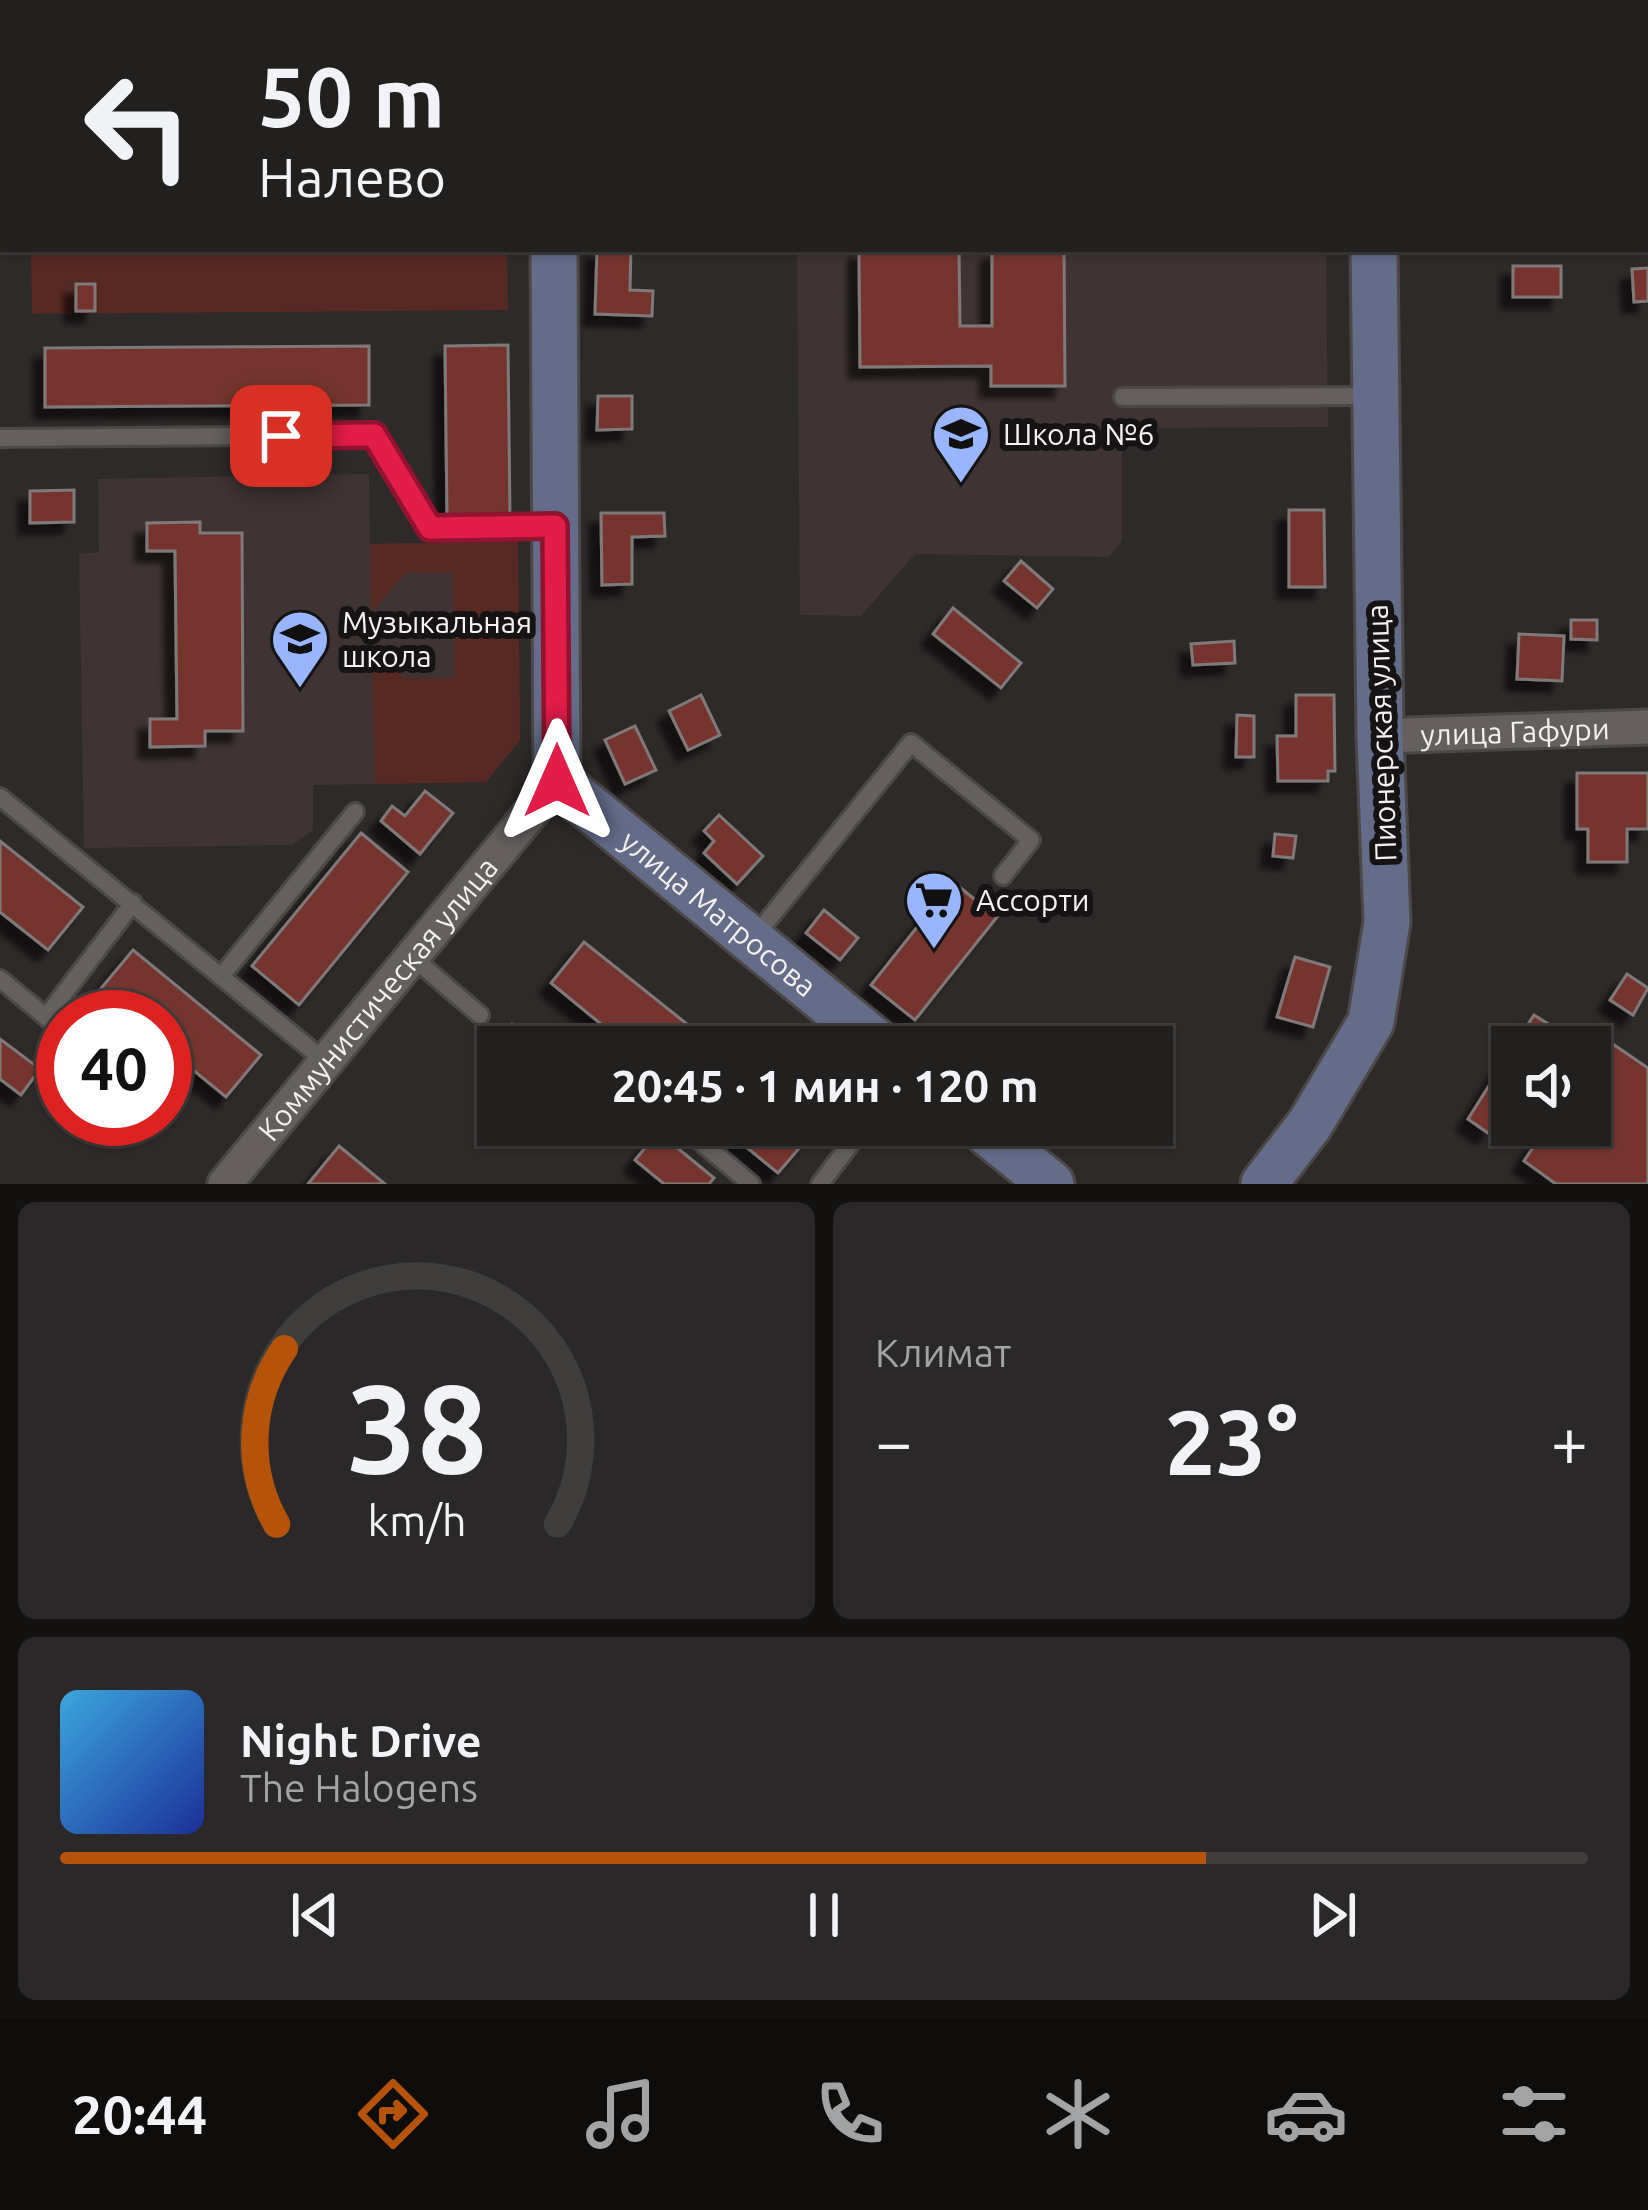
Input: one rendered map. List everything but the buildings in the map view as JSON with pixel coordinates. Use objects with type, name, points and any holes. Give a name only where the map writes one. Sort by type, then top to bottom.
[{"type":"street","points":[[554,252],[557,781]]},
{"type":"street","name":"Пионерская улица","points":[[1264,1184],[1310,1124],[1371,1022],[1387,922],[1374,252]]},
{"type":"street","name":"улица Гафури","points":[[1380,736],[1648,727]]},
{"type":"street","name":"улица Матросова","points":[[557,781],[856,1026]]},
{"type":"street","name":"Коммунистическая улица","points":[[225,1184],[557,781]]},
{"type":"street","points":[[1004,1146],[1051,1184]]},
{"type":"lane","points":[[1124,397],[1375,396]]},
{"type":"lane","points":[[1,441],[374,435],[430,528],[555,526]]},
{"type":"lane","points":[[752,941],[911,743],[1031,840],[1003,876]]},
{"type":"lane","points":[[0,797],[325,1061]]},
{"type":"lane","points":[[222,975],[355,812]]},
{"type":"lane","points":[[67,990],[133,903]]},
{"type":"lane","points":[[412,957],[480,1015]]},
{"type":"lane","points":[[0,979],[36,1009]]},
{"type":"lane","points":[[706,1146],[751,1184]]},
{"type":"lane","points":[[820,1184],[850,1146]]},
{"type":"shaded area","points":[[31,252],[507,252],[508,310],[32,314]]},
{"type":"shaded area","name":"Школа №6","points":[[797,252],[1326,252],[1328,427],[1122,428],[1122,541],[1109,557],[915,554],[861,616],[800,615]]},
{"type":"shaded area","name":"Музыкальная школа","points":[[369,474],[370,544],[518,541],[520,740],[486,782],[313,785],[313,830],[292,845],[84,848],[79,554],[99,552],[98,479]]},
{"type":"shaded area","points":[[518,541],[520,740],[486,782],[375,784],[372,638],[403,678],[455,678],[453,573],[405,573],[371,614],[370,544]]},
{"type":"place","name":"Школа №6","points":[[961,485]]},
{"type":"place","name":"Музыкальная школа","points":[[300,690]]},
{"type":"place","name":"Ассорти","points":[[934,951]]},
{"type":"route","points":[[281,436],[374,435],[430,528],[555,526],[557,781]]}]
